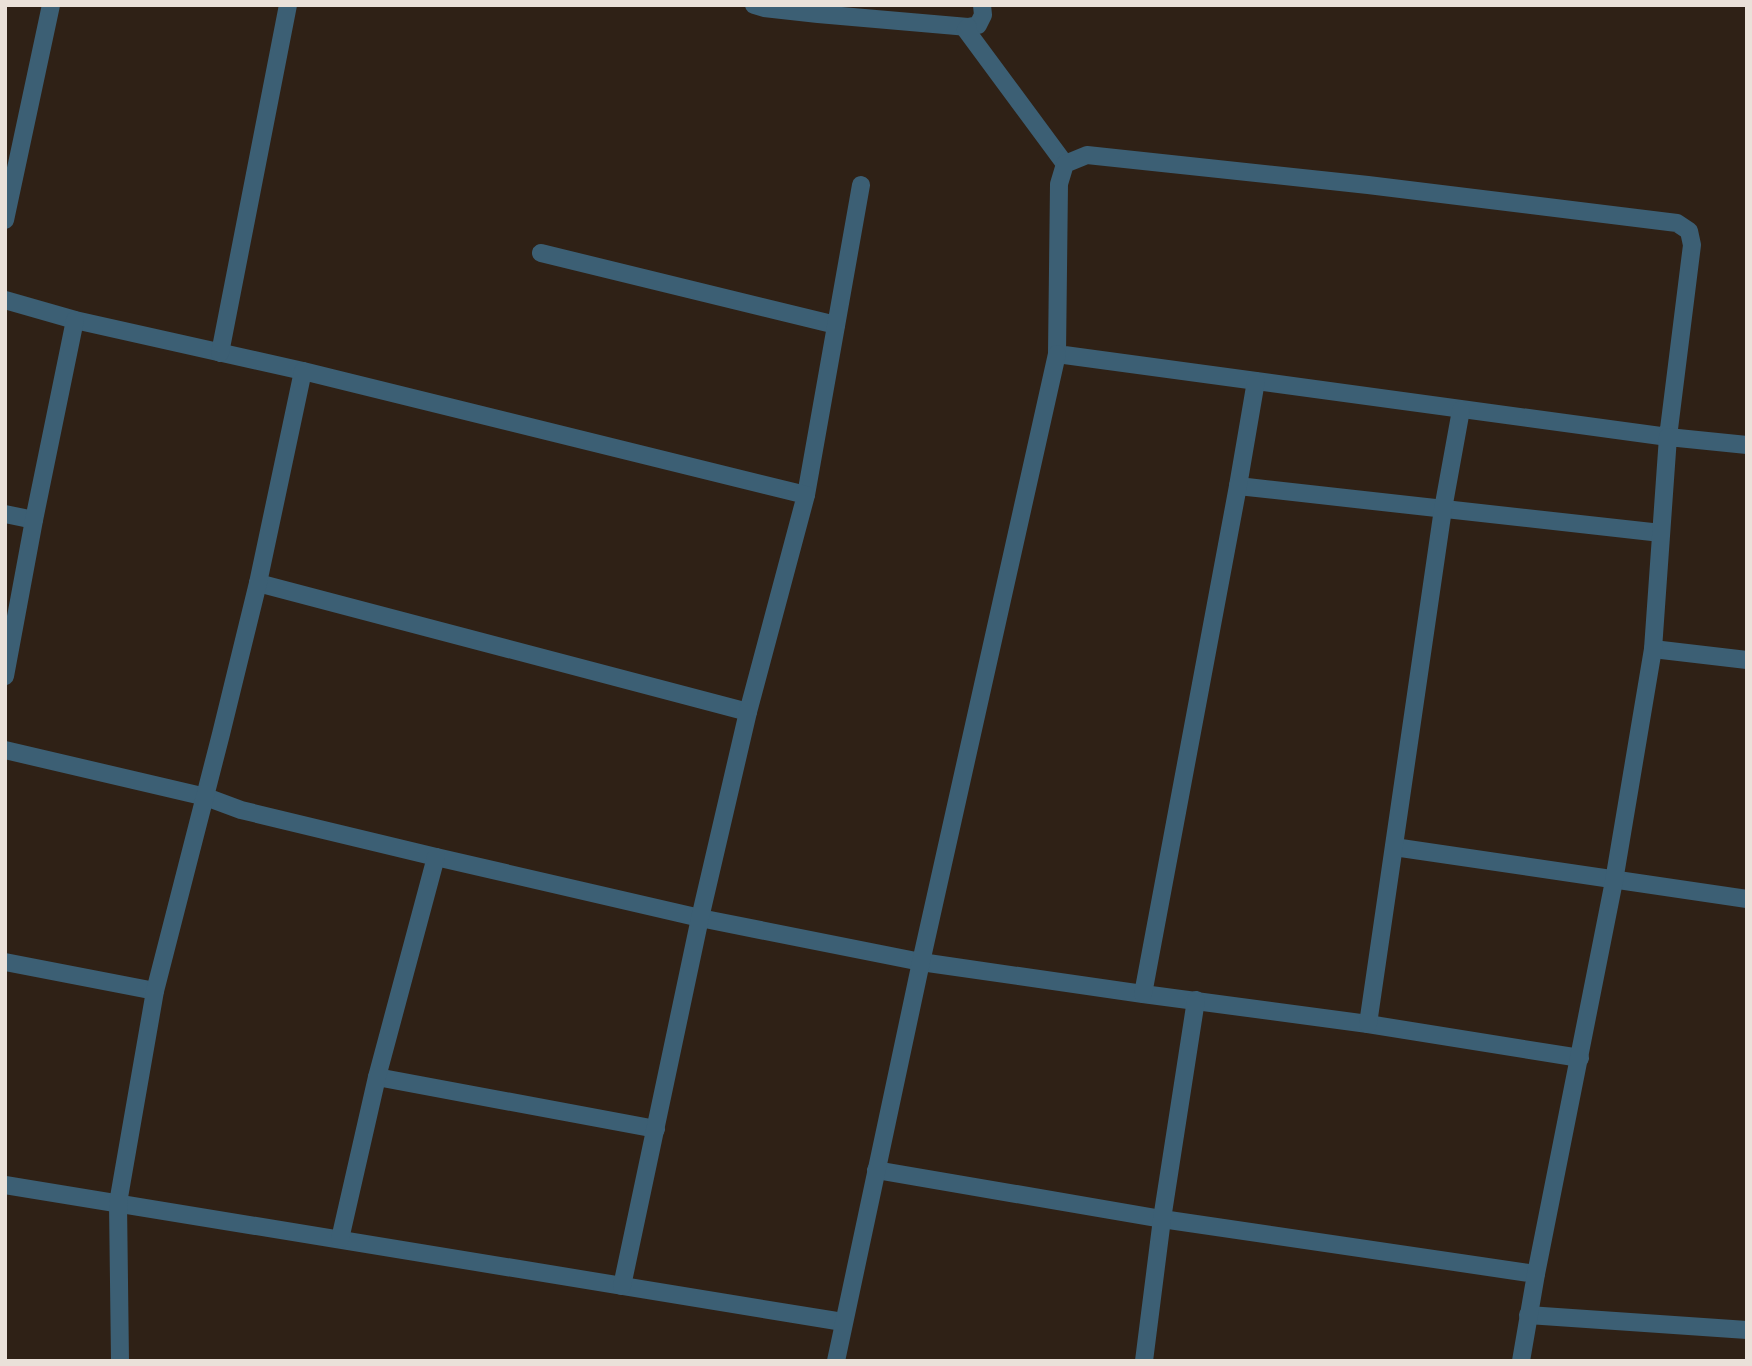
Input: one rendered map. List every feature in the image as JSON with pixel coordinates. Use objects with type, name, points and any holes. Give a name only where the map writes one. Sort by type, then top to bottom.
[{"type":"street","points":[[5,220],[51,5]]},
{"type":"street","points":[[220,353],[288,5]]},
{"type":"street","points":[[754,5],[818,14],[968,27],[978,24],[983,15],[982,5]]},
{"type":"street","points":[[968,27],[966,30],[1065,164]]},
{"type":"street","points":[[1065,164],[1087,155],[1368,184],[1676,223],[1689,231],[1692,245],[1668,437],[1653,649],[1614,881],[1521,1361]]},
{"type":"street","points":[[836,1361],[921,962],[1057,354],[1059,184],[1065,164]]},
{"type":"street","points":[[622,1286],[700,918],[748,712],[806,495],[862,185]]},
{"type":"street","points":[[541,253],[836,325]]},
{"type":"street","points":[[5,300],[75,320],[303,371],[806,495]]},
{"type":"street","points":[[5,676],[75,320]]},
{"type":"street","points":[[1057,354],[1461,410],[1747,445]]},
{"type":"street","points":[[121,1361],[118,1203],[155,990],[258,583],[303,371]]},
{"type":"street","points":[[1143,994],[1256,381]]},
{"type":"street","points":[[1368,1024],[1443,509],[1461,410]]},
{"type":"street","points":[[1238,486],[1661,533]]},
{"type":"street","points":[[5,514],[34,520]]},
{"type":"street","points":[[258,583],[748,712]]},
{"type":"street","points":[[1653,649],[1747,660]]},
{"type":"street","points":[[5,750],[206,797],[242,810],[436,857],[700,918],[921,962],[1368,1024],[1580,1058]]},
{"type":"street","points":[[1394,847],[1747,900]]},
{"type":"street","points":[[340,1240],[377,1077],[436,857]]},
{"type":"street","points":[[5,962],[155,990]]},
{"type":"street","points":[[1144,1361],[1162,1219],[1196,1000]]},
{"type":"street","points":[[377,1077],[656,1129]]},
{"type":"street","points":[[876,1170],[1162,1219],[1536,1274]]},
{"type":"street","points":[[5,1185],[843,1322]]},
{"type":"street","points":[[1528,1315],[1747,1330]]}]
